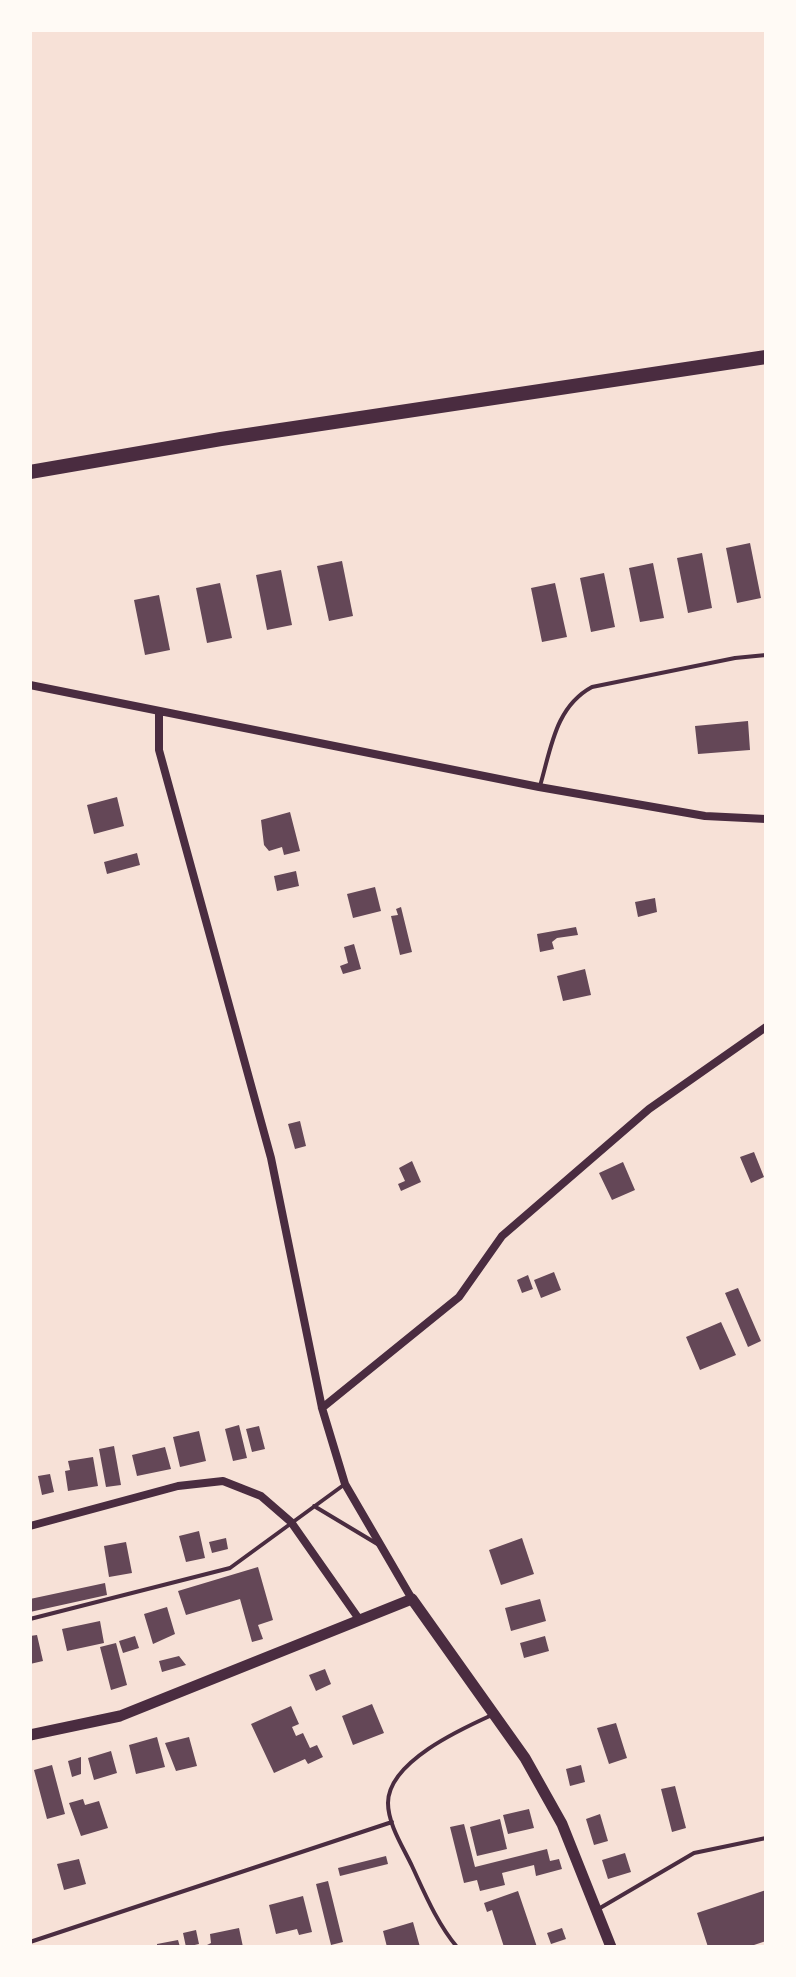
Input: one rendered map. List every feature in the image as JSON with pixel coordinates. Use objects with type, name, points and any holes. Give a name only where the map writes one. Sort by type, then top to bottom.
[{"type":"highway","points":[[30,472],[221,439],[766,357]]},
{"type":"street","points":[[30,685],[539,787],[705,816],[766,819]]},
{"type":"street","points":[[159,713],[159,750],[271,1158],[322,1408],[345,1484],[412,1599],[525,1758],[562,1824],[611,1947]]},
{"type":"street","points":[[322,1408],[459,1297],[502,1236],[649,1109],[766,1027]]},
{"type":"street","points":[[30,1526],[178,1486],[223,1481],[261,1496],[291,1522],[359,1619]]},
{"type":"street","points":[[30,1735],[120,1716],[412,1599]]},
{"type":"lane","points":[[539,787],[562,712],[582,692],[592,687],[735,658],[766,655]]},
{"type":"lane","points":[[30,1619],[230,1568],[345,1484]]},
{"type":"lane","points":[[313,1505],[381,1546]]},
{"type":"lane","points":[[457,1947],[442,1930],[392,1822],[388,1799],[395,1782],[411,1763],[445,1737],[492,1715]]},
{"type":"lane","points":[[30,1942],[392,1822]]},
{"type":"lane","points":[[597,1909],[694,1853],[766,1838]]},
{"type":"building","points":[[750,543],[761,598],[737,603],[726,548]]},
{"type":"building","points":[[702,553],[712,608],[688,613],[677,558]]},
{"type":"building","points":[[342,561],[353,616],[329,621],[317,566]]},
{"type":"building","points":[[653,563],[664,618],[640,622],[629,568]]},
{"type":"building","points":[[281,570],[292,625],[267,630],[256,575]]},
{"type":"building","points":[[604,573],[615,627],[591,632],[580,578]]},
{"type":"building","points":[[220,583],[232,638],[207,643],[196,588]]},
{"type":"building","points":[[555,583],[567,637],[542,642],[531,588]]},
{"type":"building","points":[[159,595],[170,650],[145,655],[134,600]]},
{"type":"building","points":[[748,721],[750,750],[698,754],[695,726]]},
{"type":"building","points":[[117,797],[124,826],[94,834],[87,805]]},
{"type":"building","points":[[290,812],[300,851],[284,855],[282,847],[269,851],[264,845],[261,820]]},
{"type":"building","points":[[137,853],[140,865],[107,874],[104,862]]},
{"type":"building","points":[[296,871],[299,886],[277,891],[274,876]]},
{"type":"building","points":[[375,887],[381,911],[353,918],[347,894]]},
{"type":"building","points":[[655,898],[657,912],[638,917],[635,902]]},
{"type":"building","points":[[401,907],[412,952],[400,955],[391,916],[398,915],[396,909]]},
{"type":"building","points":[[576,927],[578,935],[557,938],[552,942],[554,949],[540,952],[537,934]]},
{"type":"building","points":[[354,944],[361,969],[343,974],[340,966],[348,963],[344,947]]},
{"type":"building","points":[[585,969],[591,995],[563,1001],[557,976]]},
{"type":"building","points":[[300,1121],[306,1146],[295,1149],[288,1124]]},
{"type":"building","points":[[754,1152],[764,1177],[751,1183],[740,1157]]},
{"type":"building","points":[[412,1161],[421,1182],[401,1191],[398,1184],[405,1181],[399,1168]]},
{"type":"building","points":[[623,1162],[635,1190],[612,1200],[599,1173]]},
{"type":"building","points":[[554,1272],[561,1290],[541,1298],[534,1280]]},
{"type":"building","points":[[528,1275],[533,1289],[522,1293],[517,1280]]},
{"type":"building","points":[[738,1288],[761,1341],[748,1347],[725,1293]]},
{"type":"building","points":[[721,1322],[736,1355],[700,1370],[686,1337]]},
{"type":"building","points":[[239,1425],[247,1458],[233,1461],[225,1429]]},
{"type":"building","points":[[259,1426],[265,1449],[252,1452],[246,1429]]},
{"type":"building","points":[[199,1431],[206,1461],[180,1467],[173,1437]]},
{"type":"building","points":[[114,1446],[121,1485],[106,1487],[99,1449]]},
{"type":"building","points":[[165,1447],[171,1469],[137,1476],[132,1455]]},
{"type":"building","points":[[93,1457],[98,1486],[68,1491],[65,1471],[70,1470],[68,1461]]},
{"type":"building","points":[[50,1474],[54,1492],[42,1495],[38,1476]]},
{"type":"building","points":[[199,1531],[205,1558],[186,1562],[179,1536]]},
{"type":"building","points":[[226,1538],[228,1549],[212,1553],[209,1542]]},
{"type":"building","points":[[522,1538],[534,1574],[501,1585],[489,1550]]},
{"type":"building","points":[[126,1542],[132,1573],[109,1577],[104,1546]]},
{"type":"building","points":[[258,1567],[273,1620],[258,1625],[263,1639],[252,1642],[240,1599],[186,1615],[178,1591]]},
{"type":"building","points":[[105,1583],[107,1595],[30,1612],[30,1599]]},
{"type":"building","points":[[540,1599],[546,1621],[511,1631],[505,1608]]},
{"type":"building","points":[[167,1607],[175,1634],[153,1644],[144,1614]]},
{"type":"building","points":[[100,1621],[104,1643],[67,1651],[62,1629]]},
{"type":"building","points":[[37,1635],[43,1661],[30,1664],[30,1636]]},
{"type":"building","points":[[135,1636],[139,1648],[123,1653],[119,1641]]},
{"type":"building","points":[[545,1636],[549,1651],[524,1658],[520,1643]]},
{"type":"building","points":[[116,1643],[127,1685],[111,1690],[100,1647]]},
{"type":"building","points":[[179,1656],[186,1665],[162,1672],[159,1661]]},
{"type":"building","points":[[325,1669],[331,1684],[316,1691],[309,1675]]},
{"type":"building","points":[[372,1704],[384,1733],[353,1745],[342,1716]]},
{"type":"building","points":[[291,1706],[299,1724],[292,1727],[296,1736],[303,1733],[310,1748],[317,1745],[323,1757],[308,1764],[305,1759],[274,1773],[251,1724]]},
{"type":"building","points":[[616,1723],[627,1758],[609,1764],[597,1728]]},
{"type":"building","points":[[157,1737],[165,1767],[136,1774],[129,1745]]},
{"type":"building","points":[[189,1737],[197,1766],[176,1771],[165,1743]]},
{"type":"building","points":[[111,1751],[117,1773],[94,1780],[88,1758]]},
{"type":"building","points":[[81,1757],[81,1774],[72,1777],[68,1761]]},
{"type":"building","points":[[52,1765],[65,1814],[47,1819],[34,1770]]},
{"type":"building","points":[[581,1765],[585,1782],[570,1786],[566,1769]]},
{"type":"building","points":[[675,1786],[686,1828],[672,1832],[661,1789]]},
{"type":"building","points":[[83,1799],[85,1805],[99,1801],[108,1828],[81,1836],[69,1803]]},
{"type":"building","points":[[529,1809],[534,1828],[508,1834],[503,1815]]},
{"type":"building","points":[[600,1814],[608,1841],[594,1845],[586,1819]]},
{"type":"building","points":[[500,1819],[507,1849],[477,1856],[470,1827]]},
{"type":"building","points":[[464,1824],[475,1867],[547,1849],[550,1861],[559,1859],[562,1869],[536,1876],[534,1865],[502,1873],[505,1885],[480,1891],[477,1880],[464,1883],[450,1827]]},
{"type":"building","points":[[625,1853],[631,1872],[608,1879],[602,1860]]},
{"type":"building","points":[[386,1856],[388,1864],[340,1876],[338,1868]]},
{"type":"building","points":[[79,1859],[86,1884],[64,1890],[57,1864]]},
{"type":"building","points":[[328,1881],[343,1942],[331,1945],[316,1884]]},
{"type":"building","points":[[766,1890],[766,1941],[748,1947],[708,1947],[697,1913]]},
{"type":"building","points":[[518,1891],[537,1947],[504,1947],[492,1910],[487,1912],[484,1903]]},
{"type":"building","points":[[303,1896],[312,1932],[299,1935],[297,1929],[276,1934],[269,1905]]},
{"type":"building","points":[[413,1922],[420,1947],[387,1947],[383,1931]]},
{"type":"building","points":[[239,1928],[243,1947],[203,1947],[211,1943],[210,1934]]},
{"type":"building","points":[[562,1928],[566,1939],[551,1944],[547,1933]]},
{"type":"building","points":[[196,1930],[199,1944],[186,1947],[183,1933]]},
{"type":"building","points":[[178,1940],[180,1947],[157,1947],[157,1944]]}]
